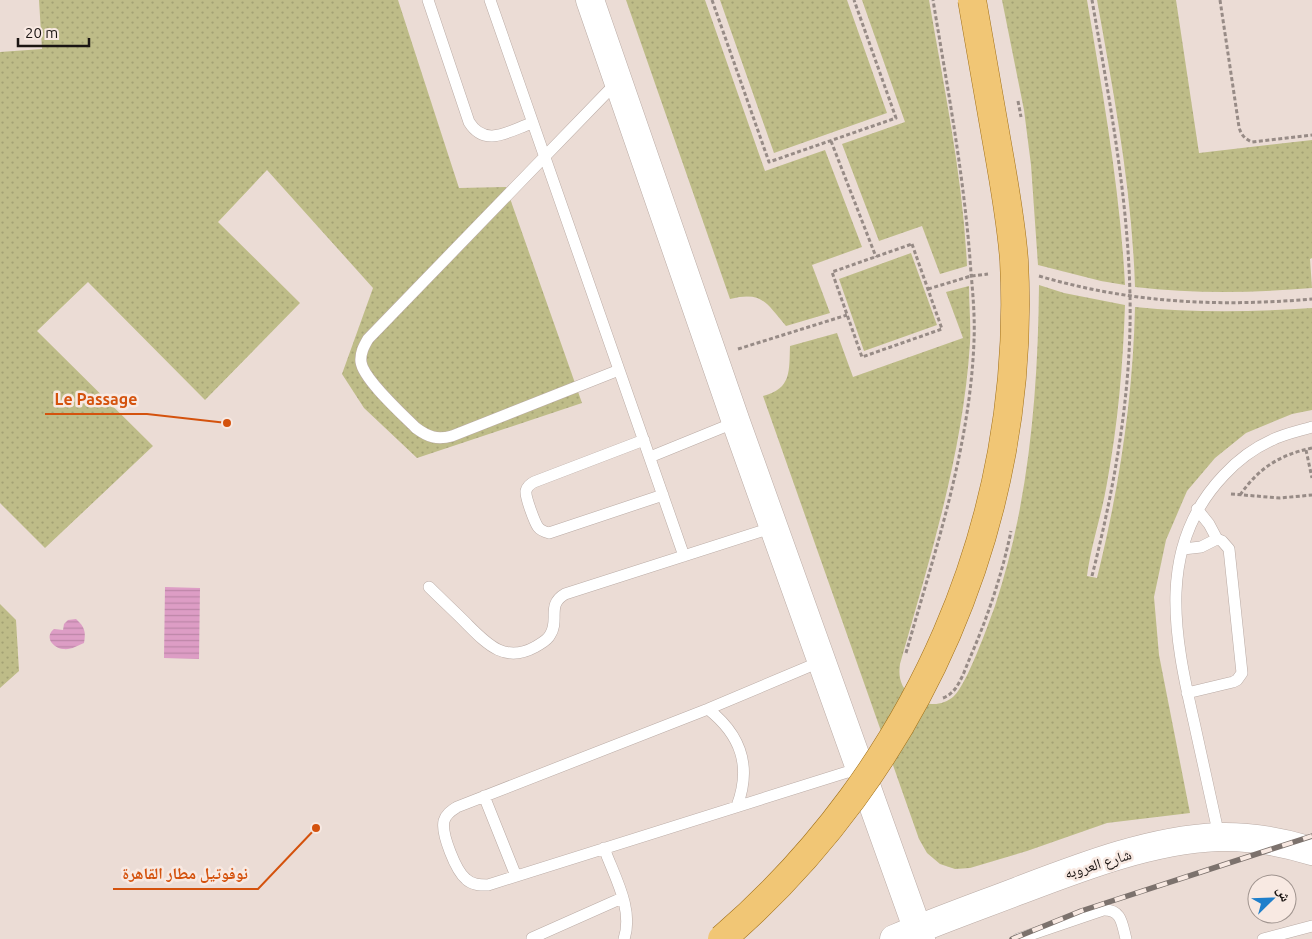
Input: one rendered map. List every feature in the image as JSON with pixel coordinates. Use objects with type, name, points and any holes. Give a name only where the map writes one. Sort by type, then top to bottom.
[{"type":"main road","points":[[590,0],[736,422],[860,768],[911,936]]},
{"type":"main road","points":[[722,939],[777,888],[809,855],[860,790],[891,744],[918,696],[946,638],[969,578],[983,534],[994,489],[1008,408],[1015,306],[1010,214],[972,0]]},
{"type":"main road","name":"شارع العروبه","points":[[911,936],[1066,873],[1153,847],[1187,840],[1219,837],[1276,842],[1312,851]]},
{"type":"lane","points":[[428,0],[469,122],[476,132],[480,135],[494,136],[532,123]]},
{"type":"lane","points":[[490,0],[684,556]]},
{"type":"lane","points":[[618,80],[368,339],[362,350],[361,361],[364,373],[416,428],[424,435],[434,438],[452,436],[619,370]]},
{"type":"lane","points":[[650,457],[736,422]]},
{"type":"lane","points":[[1219,837],[1187,692],[1178,637],[1176,606],[1178,567],[1182,549],[1188,527],[1208,491],[1237,461],[1272,439],[1312,428]]},
{"type":"lane","points":[[644,440],[534,482],[529,485],[526,497],[538,527],[549,533],[663,495]]},
{"type":"lane","points":[[1187,692],[1233,682],[1242,673],[1230,554],[1226,544],[1217,539],[1209,524],[1197,509]]},
{"type":"lane","points":[[429,587],[487,644],[502,651],[520,652],[529,650],[550,636],[554,623],[556,601],[566,594],[774,527]]},
{"type":"lane","points":[[1182,549],[1201,547],[1217,539]]},
{"type":"lane","points":[[822,661],[708,709],[457,807],[448,813],[444,822],[443,833],[459,872],[466,880],[478,885],[488,885],[860,768]]},
{"type":"lane","points":[[708,709],[728,728],[741,752],[744,779],[742,793],[737,806]]},
{"type":"lane","points":[[484,796],[516,876]]},
{"type":"lane","points":[[604,848],[622,898],[627,922],[624,939]]},
{"type":"lane","points":[[532,938],[622,898]]},
{"type":"lane","points":[[1018,939],[1103,910],[1110,910],[1119,916],[1126,939]]},
{"type":"lane","points":[[1264,939],[1312,926]]},
{"type":"path","points":[[712,0],[770,162],[896,118],[854,0]]},
{"type":"path","points":[[906,656],[948,506],[959,456],[974,340],[964,194],[932,0]]},
{"type":"path","points":[[1092,0],[1119,160],[1126,227],[1130,297],[1129,344],[1120,438],[1109,504],[1092,576]]},
{"type":"path","points":[[1220,0],[1241,134],[1252,142],[1312,135]]},
{"type":"path","points":[[1016,93],[1021,120]]},
{"type":"path","points":[[831,140],[876,257]]},
{"type":"path","points":[[912,244],[942,329],[862,357],[832,272],[876,257],[912,244]]},
{"type":"path","points":[[928,289],[971,276],[995,274]]},
{"type":"path","points":[[1035,275],[1098,292],[1130,297],[1198,302],[1279,302],[1312,299]]},
{"type":"path","points":[[714,357],[847,315]]},
{"type":"path","points":[[1240,496],[1256,474],[1267,466],[1279,459],[1312,448]]},
{"type":"path","points":[[1306,450],[1312,478]]},
{"type":"path","points":[[1208,491],[1240,496],[1280,498],[1312,495]]},
{"type":"path","points":[[937,700],[944,698],[957,687],[976,643],[991,605],[1008,550],[1013,522]]},
{"type":"shaded area","points":[[39,0],[398,0],[459,188],[506,187],[582,403],[417,458],[364,408],[342,374],[373,288],[267,170],[218,222],[300,303],[205,400],[88,282],[37,331],[153,446],[45,548],[0,503],[0,52],[42,49]]},
{"type":"shaded area","points":[[626,0],[705,0],[765,171],[825,150],[862,247],[812,265],[830,313],[786,326],[768,305],[757,298],[741,297],[730,299]]},
{"type":"shaded area","points":[[720,0],[847,0],[887,113],[774,153]]},
{"type":"shaded area","points":[[862,0],[929,0],[957,166],[967,266],[940,274],[922,226],[879,241],[842,144],[905,122]]},
{"type":"shaded area","points":[[1002,0],[1087,0],[1115,178],[1125,285],[1038,265],[1031,165],[1024,110]]},
{"type":"shaded area","points":[[1097,0],[1176,0],[1199,153],[1312,140],[1312,258],[1310,259],[1312,288],[1224,292],[1179,291],[1135,287],[1126,179],[1116,107]]},
{"type":"shaded area","points":[[911,253],[937,325],[864,351],[839,279]]},
{"type":"shaded area","points":[[1039,285],[1064,293],[1125,305],[1114,439],[1105,495],[1087,576],[1097,578],[1124,444],[1134,341],[1135,307],[1224,311],[1312,308],[1312,410],[1292,414],[1246,433],[1215,458],[1187,491],[1166,540],[1154,597],[1159,655],[1190,813],[1107,823],[1027,851],[970,868],[955,869],[940,864],[927,853],[919,839],[763,396],[779,389],[784,383],[789,371],[790,346],[837,333],[853,377],[963,338],[946,292],[969,286],[970,343],[966,384],[953,465],[923,585],[899,669],[903,686],[913,697],[928,704],[939,704],[949,700],[965,680],[977,654],[995,606],[1016,528],[1024,488],[1034,407]]},
{"type":"shaded area","points":[[165,587],[200,588],[199,659],[164,658]]},
{"type":"shaded area","points":[[0,604],[16,620],[19,671],[0,688]]},
{"type":"shaded area","points":[[76,619],[84,630],[84,643],[74,648],[56,647],[50,639],[51,632],[54,629],[63,630],[64,624],[68,620]]},
{"type":"railway","points":[[1012,939],[1081,911],[1312,836]]},
{"type":"place","name":"Le Passage","points":[[227,423]]},
{"type":"place","name":"نوفوتيل مطار القاهرة","points":[[316,828]]}]
